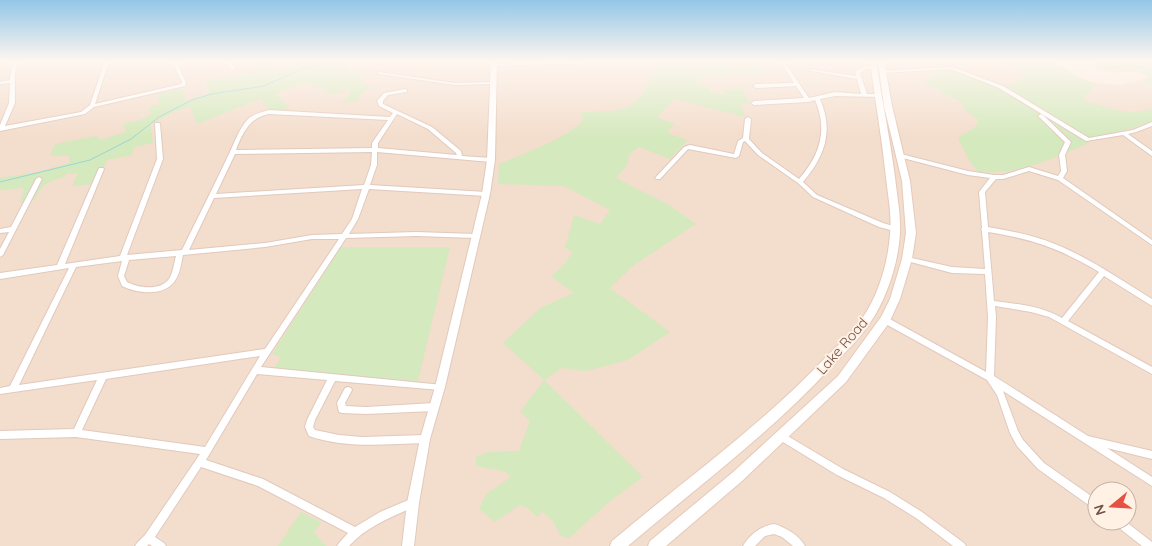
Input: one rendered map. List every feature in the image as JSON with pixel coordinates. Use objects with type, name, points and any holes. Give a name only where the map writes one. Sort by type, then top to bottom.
[{"type":"main road","name":"Lake Road","points":[[617,546],[728,455],[804,388],[866,321],[884,283],[894,240],[887,150],[878,86]]},
{"type":"main road","name":"Lake Road","points":[[655,546],[737,477],[842,379],[885,320],[895,299],[907,259],[911,233],[902,156],[883,86]]},
{"type":"street","points":[[0,129],[12,103],[12,86]]},
{"type":"street","points":[[92,106],[99,86]]},
{"type":"street","points":[[0,129],[75,116],[92,106],[177,86]]},
{"type":"street","points":[[408,546],[413,503],[425,439],[440,387],[486,194],[491,160],[494,86]]},
{"type":"street","points":[[800,86],[808,100]]},
{"type":"street","points":[[861,86],[864,94]]},
{"type":"street","points":[[999,86],[1088,140],[1124,133],[1152,124]]},
{"type":"street","points":[[405,91],[386,94],[380,101],[381,105],[430,128],[459,152],[460,158]]},
{"type":"street","points":[[754,103],[808,100],[835,94],[878,96]]},
{"type":"street","points":[[800,182],[810,170],[821,150],[825,132],[824,116],[816,98]]},
{"type":"street","points":[[1036,109],[1068,142],[1062,155],[1064,171],[1060,179]]},
{"type":"street","points":[[140,546],[148,538],[207,450],[255,370],[355,219],[374,165],[375,143],[396,112]]},
{"type":"street","points":[[157,124],[160,159],[125,258],[121,276],[124,284],[129,287],[148,289],[166,285],[172,279],[182,253],[212,196],[239,135],[246,125],[263,113],[390,119]]},
{"type":"street","points":[[748,119],[746,138],[760,154],[800,182],[815,196],[873,222],[894,229]]},
{"type":"street","points":[[1124,133],[1152,154]]},
{"type":"street","points":[[658,178],[686,148],[694,146],[736,156],[741,141],[746,138]]},
{"type":"street","points":[[233,152],[375,150],[491,160]]},
{"type":"street","points":[[902,156],[968,173],[994,177],[1004,177],[1029,169],[1060,179],[1152,243]]},
{"type":"street","points":[[60,267],[101,169]]},
{"type":"street","points":[[994,177],[982,192],[991,304],[990,378],[1001,394],[1014,433],[1020,443],[1041,466],[1087,499]]},
{"type":"street","points":[[0,255],[40,179]]},
{"type":"street","points":[[212,196],[365,187],[486,194]]},
{"type":"street","points":[[0,231],[14,229]]},
{"type":"street","points":[[984,230],[1044,242],[1072,254],[1152,303]]},
{"type":"street","points":[[0,276],[125,258],[265,245],[312,237],[416,234],[476,236]]},
{"type":"street","points":[[907,259],[945,269],[988,272]]},
{"type":"street","points":[[12,390],[74,265]]},
{"type":"street","points":[[1064,321],[1102,273]]},
{"type":"street","points":[[991,304],[1031,309],[1064,321],[1152,371]]},
{"type":"street","points":[[885,320],[990,378],[1152,482]]},
{"type":"street","points":[[0,391],[267,352]]},
{"type":"street","points":[[255,370],[440,387]]},
{"type":"street","points":[[76,433],[103,376]]},
{"type":"street","points":[[332,378],[311,420],[309,428],[312,433],[339,439],[362,441],[425,439]]},
{"type":"street","points":[[348,390],[341,403],[340,407],[342,410],[381,412],[410,407],[434,407]]},
{"type":"street","points":[[0,435],[76,433],[207,450]]},
{"type":"street","points":[[781,436],[840,472],[887,495],[961,546]]},
{"type":"street","points":[[1084,438],[1152,455]]},
{"type":"street","points":[[199,462],[260,482],[355,532]]},
{"type":"street","points":[[342,546],[355,532],[374,520],[413,503]]},
{"type":"street","points":[[748,546],[757,536],[777,529],[785,531],[800,546]]},
{"type":"street","points":[[1130,531],[1150,546]]},
{"type":"street","points":[[148,538],[161,546]]},
{"type":"shaded area","points":[[0,86],[1152,86],[1152,546],[0,546]]},
{"type":"green space","points":[[207,86],[293,86],[275,94],[292,111],[286,115],[274,115],[260,99],[197,124],[190,107],[170,114],[151,125],[153,143],[134,147],[132,155],[107,160],[97,184],[72,186],[78,173],[66,174],[65,177],[46,184],[40,190],[35,200],[20,203],[24,188],[0,190],[0,178],[39,172],[69,163],[69,156],[50,156],[55,144],[96,136],[100,140],[126,132],[123,124],[140,120],[151,114],[148,108],[160,104],[157,94],[183,89],[185,101],[210,93]]},
{"type":"green space","points":[[317,86],[372,87],[359,96],[358,102],[342,102],[350,95],[348,90],[332,95]]},
{"type":"green space","points":[[647,86],[708,86],[710,88],[710,92],[725,94],[724,89],[742,88],[750,103],[740,104],[746,117],[674,99],[657,117],[674,124],[667,133],[687,140],[670,159],[639,147],[629,154],[628,164],[616,178],[669,205],[696,224],[634,265],[610,288],[670,332],[628,360],[586,371],[562,368],[544,380],[503,343],[540,308],[574,293],[551,276],[562,267],[573,252],[565,248],[574,215],[600,224],[610,210],[564,186],[498,184],[499,164],[567,133],[583,120],[582,112],[611,111],[627,107],[641,96]]},
{"type":"green space","points":[[931,86],[995,86],[1004,90],[1089,143],[1035,165],[1008,171],[978,172],[969,160],[958,138],[975,127],[979,121],[965,110],[960,101],[939,92],[942,90]]},
{"type":"green space","points":[[1093,86],[1083,100],[1108,108],[1126,111],[1144,111],[1152,108],[1152,122],[1115,133],[1087,138],[1003,87]]},
{"type":"green space","points":[[341,247],[450,247],[418,381],[278,370],[275,367],[281,357],[272,354]]},
{"type":"green space","points":[[544,380],[643,477],[609,502],[569,538],[560,535],[553,521],[543,512],[537,517],[528,508],[520,505],[495,522],[479,509],[486,494],[510,478],[507,472],[476,466],[476,457],[488,452],[519,451],[530,420],[520,412]]},
{"type":"green space","points":[[301,512],[321,522],[314,533],[326,546],[278,546]]},
{"type":"waterway","points":[[0,182],[90,160],[131,139],[159,117],[192,100],[212,94],[261,86]]}]
